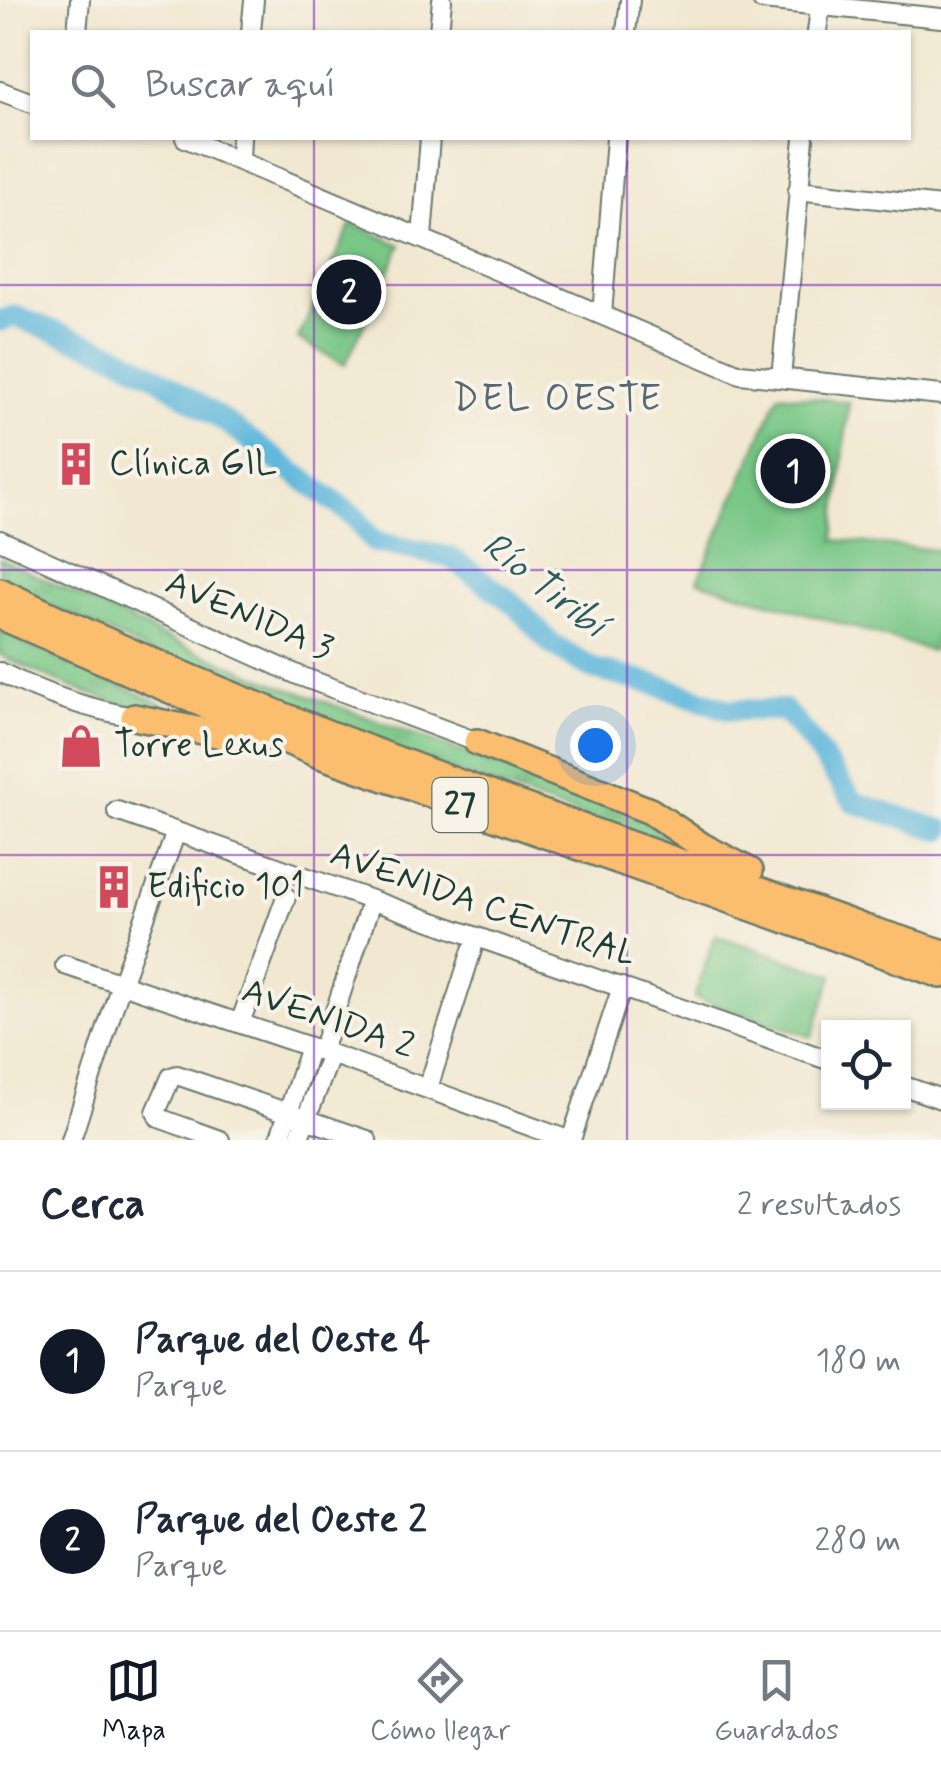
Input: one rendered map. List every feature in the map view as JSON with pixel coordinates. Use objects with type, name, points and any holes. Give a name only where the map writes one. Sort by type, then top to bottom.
[{"type":"highway","name":"27","points":[[0,590],[216,690],[315,730],[941,952]]},
{"type":"highway","name":"27","points":[[0,616],[316,754],[941,975]]},
{"type":"highway","points":[[134,717],[316,754]]},
{"type":"highway","points":[[477,742],[650,811],[725,860],[786,886],[862,927]]},
{"type":"street","points":[[77,30],[80,0]]},
{"type":"street","points":[[251,30],[254,0]]},
{"type":"street","points":[[439,30],[442,0]]},
{"type":"street","points":[[626,30],[630,0]]},
{"type":"street","points":[[762,0],[941,18]]},
{"type":"street","points":[[817,30],[821,3]]},
{"type":"street","points":[[0,91],[30,103]]},
{"type":"street","points":[[191,140],[740,374],[941,395]]},
{"type":"street","points":[[240,159],[242,140]]},
{"type":"street","points":[[422,237],[430,140]]},
{"type":"street","points":[[602,315],[616,140]]},
{"type":"street","points":[[780,378],[804,140]]},
{"type":"street","points":[[798,190],[941,206]]},
{"type":"street","name":"AVENIDA 3","points":[[0,540],[244,652],[477,742]]},
{"type":"street","points":[[8,676],[108,712],[134,717]]},
{"type":"street","name":"AVENIDA CENTRAL","points":[[117,811],[821,1058]]},
{"type":"street","points":[[70,1140],[176,832]]},
{"type":"street","points":[[240,1023],[286,896]]},
{"type":"street","points":[[298,1140],[308,1120],[321,1050],[368,911]]},
{"type":"street","points":[[428,1088],[472,950]]},
{"type":"street","name":"AVENIDA 2","points":[[65,965],[321,1050],[570,1140]]},
{"type":"street","points":[[570,1140],[622,987]]},
{"type":"street","points":[[279,1140],[288,1113],[321,1050]]},
{"type":"street","points":[[220,1140],[159,1118],[156,1112],[170,1076],[367,1140]]},
{"type":"street","points":[[911,1088],[941,1099]]},
{"type":"green space","points":[[351,224],[401,245],[345,365],[298,339]]},
{"type":"green space","points":[[779,394],[849,402],[834,540],[937,550],[941,611],[932,651],[698,581]]},
{"type":"green space","points":[[0,558],[184,646],[268,681],[520,773],[538,775],[650,824],[680,847],[672,848],[259,703],[0,583]]},
{"type":"green space","points":[[0,630],[193,717],[118,703],[23,666],[0,655]]},
{"type":"green space","points":[[715,935],[833,975],[812,1037],[694,998]]},
{"type":"waterway","name":"Río Tiribí","points":[[0,321],[14,316],[115,354],[154,375],[355,517],[374,542],[450,557],[513,603],[551,644],[593,669],[661,686],[730,710],[784,710],[854,802],[941,830]]},
{"type":"place","name":"Parque del Oeste 2","points":[[349,292]]},
{"type":"place","name":"Clínica GIL","points":[[76,464]]},
{"type":"place","name":"Parque del Oeste 4","points":[[793,471]]},
{"type":"place","name":"Torre Lexus","points":[[81,746]]},
{"type":"place","name":"Edificio 101","points":[[114,887]]},
{"type":"district","name":"DEL OESTE","points":[[558,399]]}]
